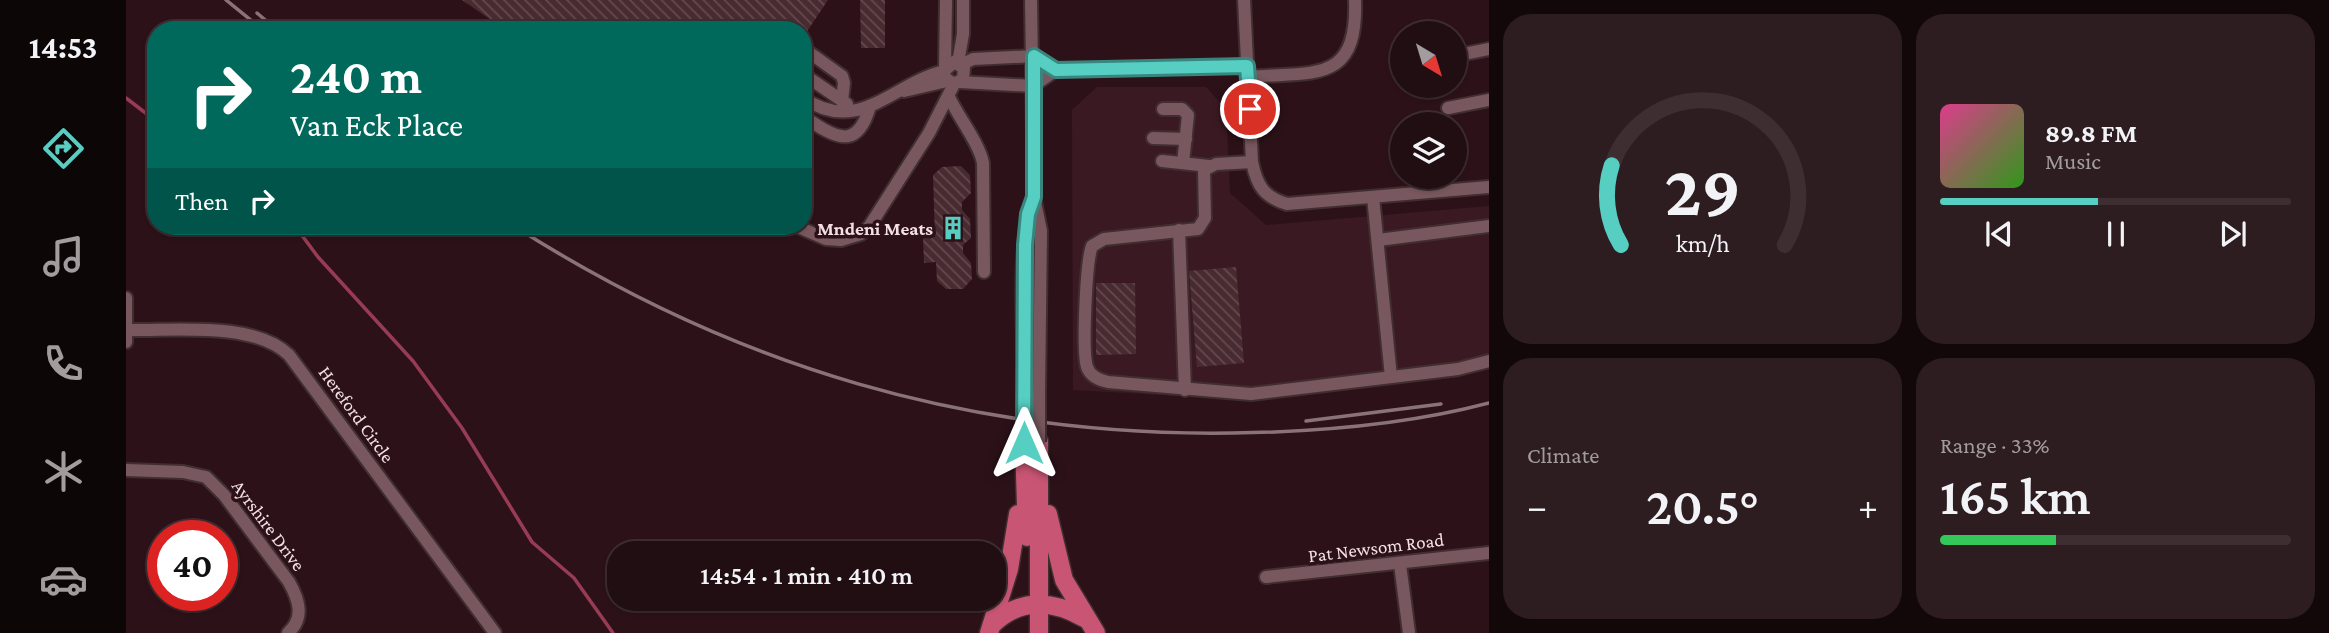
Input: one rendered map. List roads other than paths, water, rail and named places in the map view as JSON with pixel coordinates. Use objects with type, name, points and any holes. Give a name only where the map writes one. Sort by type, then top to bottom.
[{"type":"highway","points":[[1032,448],[1035,603],[1039,633]]},
{"type":"highway","points":[[1032,448],[1064,580],[1084,618],[1096,633]]},
{"type":"highway","points":[[991,628],[1016,536],[1032,448]]},
{"type":"highway","points":[[1028,633],[1035,603]]},
{"type":"highway","points":[[991,628],[1006,611],[1035,603],[1070,610],[1084,618]]},
{"type":"street","points":[[946,0],[950,80],[966,132],[978,147],[983,163],[984,272]]},
{"type":"street","points":[[812,233],[827,239],[841,240],[861,234],[869,227],[960,64],[963,0]]},
{"type":"street","points":[[1031,0],[1034,56],[1034,197],[1041,231],[1039,393],[1032,448]]},
{"type":"street","points":[[1244,0],[1252,162],[1262,190],[1272,199],[1287,204],[1489,187]]},
{"type":"street","points":[[960,64],[973,59],[1034,56],[1056,70],[1320,71],[1340,61],[1353,42],[1355,0]]},
{"type":"street","points":[[1467,53],[1489,49]]},
{"type":"street","points":[[812,54],[842,76],[845,83],[842,101]]},
{"type":"street","points":[[812,103],[832,113],[855,111],[901,92],[965,76],[960,64]]},
{"type":"street","points":[[950,80],[1033,86],[1056,70]]},
{"type":"street","points":[[812,81],[855,111]]},
{"type":"street","points":[[1448,108],[1489,100]]},
{"type":"street","points":[[812,122],[831,135],[848,137],[861,129],[870,106]]},
{"type":"street","points":[[1163,109],[1185,111],[1188,122],[1183,163]]},
{"type":"street","points":[[1153,138],[1186,139]]},
{"type":"street","points":[[1162,161],[1209,166],[1252,162]]},
{"type":"street","points":[[1209,166],[1202,177],[1205,218],[1198,229],[1104,239],[1092,246],[1085,345],[1087,367],[1098,379],[1185,390],[1251,394],[1458,369],[1489,361]]},
{"type":"street","points":[[1032,448],[1024,394],[1025,245],[1028,214],[1034,197]]},
{"type":"street","points":[[1373,197],[1391,377]]},
{"type":"street","points":[[1378,240],[1489,226]]},
{"type":"street","points":[[1179,230],[1185,390]]},
{"type":"street","points":[[126,298],[126,342]]},
{"type":"street","name":"Hereford Circle","points":[[126,330],[243,333],[277,343],[289,355],[495,633]]},
{"type":"street","name":"Ayrshire Drive","points":[[126,470],[195,474],[215,485],[289,582],[297,597],[298,621],[288,633]]},
{"type":"street","name":"Pat Newsom Road","points":[[1266,577],[1489,553]]},
{"type":"street","points":[[1400,564],[1409,633]]},
{"type":"waterway","points":[[126,98],[147,114]]},
{"type":"waterway","points":[[302,235],[318,257],[413,361],[462,428],[532,542],[574,578],[613,633]]},
{"type":"railway","points":[[226,0],[252,21]]},
{"type":"railway","points":[[257,13],[266,21]]},
{"type":"railway","points":[[529,235],[598,276],[683,318],[770,355],[858,384],[949,406],[1041,422],[1136,431],[1233,433],[1362,426],[1426,417],[1489,403]]},
{"type":"railway","points":[[1306,421],[1441,404]]},
{"type":"place","name":"Mndeni Meats","points":[[953,228]]}]
